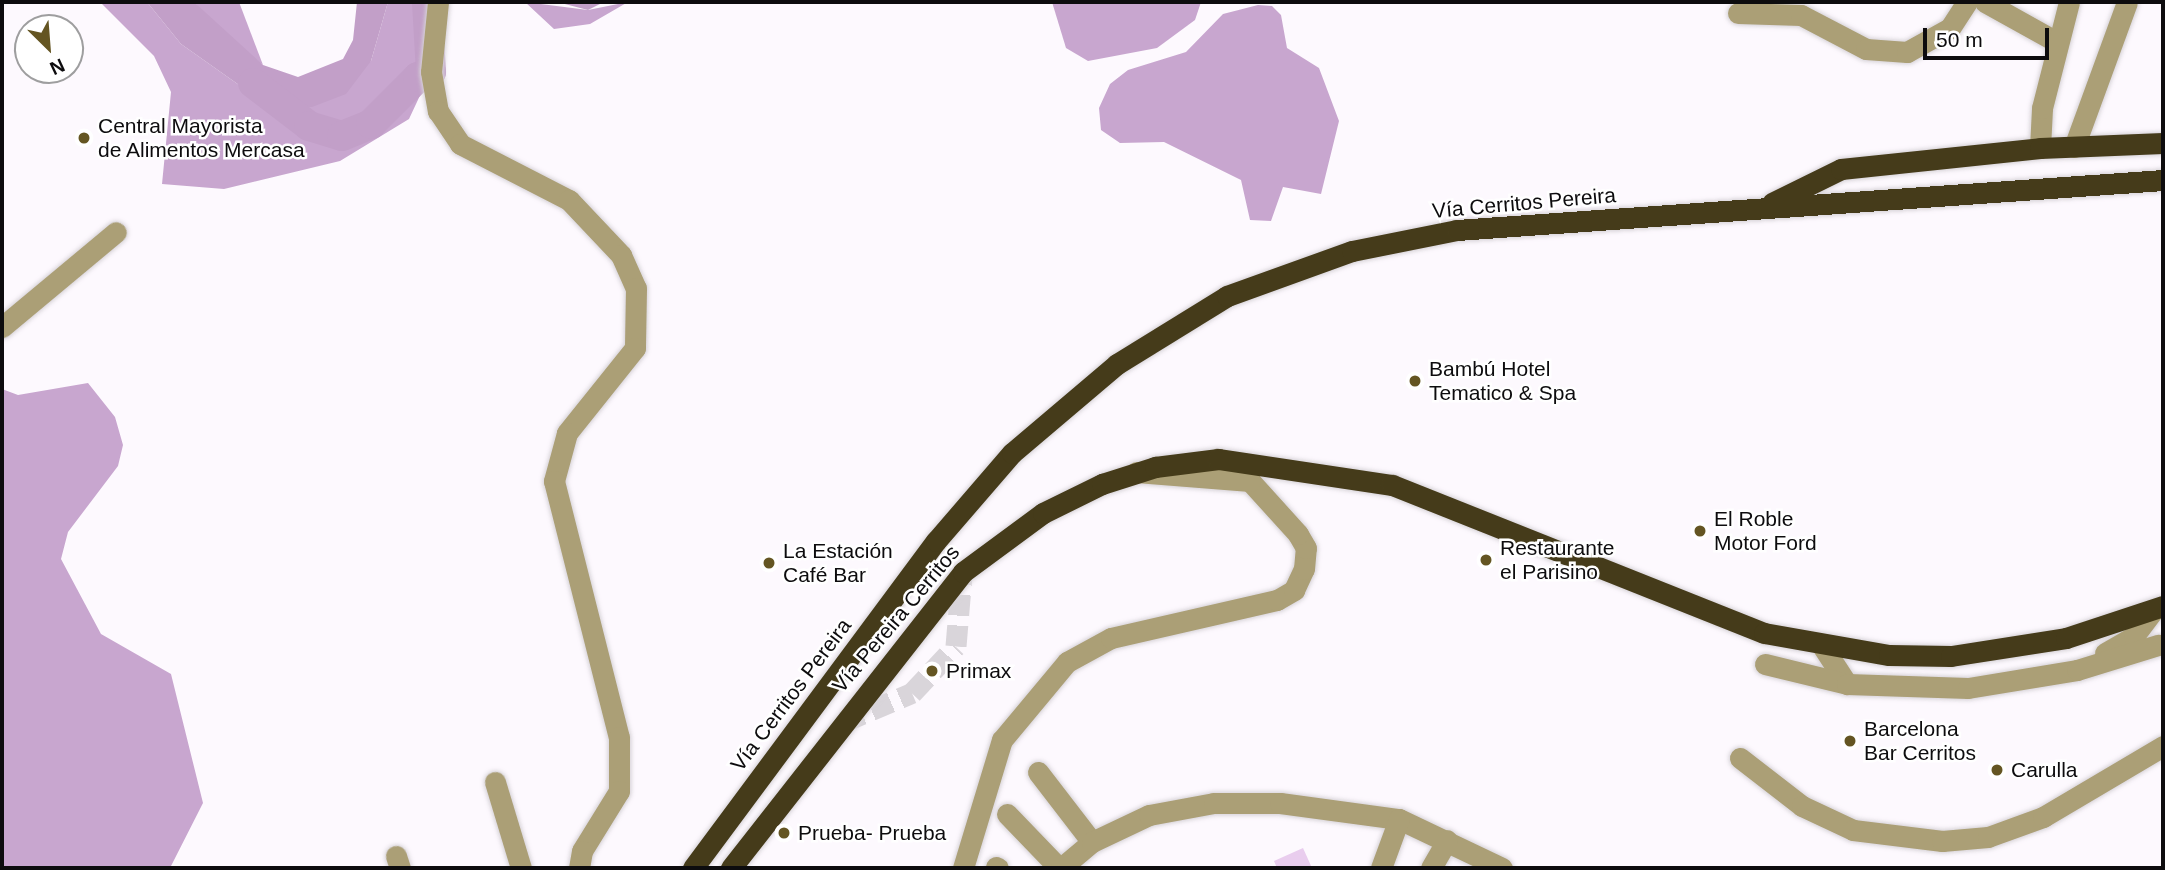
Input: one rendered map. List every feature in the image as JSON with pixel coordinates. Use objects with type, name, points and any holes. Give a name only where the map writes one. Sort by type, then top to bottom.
[{"type":"highway","points":[[1763,207],[1841,169],[2040,148],[2163,143]]},
{"type":"highway","name":"Vía Cerritos Pereira","points":[[693,868],[936,541],[1012,453],[1117,364],[1227,296],[1352,251],[1457,230],[2163,180]]},
{"type":"highway","name":"Vía Pereira Cerritos","points":[[731,868],[963,572],[1043,513],[1136,472],[1218,459],[1392,485],[1764,633],[1821,644],[1951,656],[2066,638],[2158,609]]},
{"type":"street","points":[[438,2],[432,72],[438,111],[460,144],[569,200],[621,255],[636,288],[635,348],[567,433],[554,481],[619,737],[619,791],[582,851],[579,868]]},
{"type":"street","points":[[1738,13],[1801,15],[1866,49],[1908,52],[1950,28],[1968,2]]},
{"type":"street","points":[[1985,2],[2057,42]]},
{"type":"street","points":[[2040,148],[2042,108],[2069,2]]},
{"type":"street","points":[[2074,147],[2127,2]]},
{"type":"street","points":[[2,327],[116,232]]},
{"type":"street","points":[[963,868],[1002,740],[1067,662],[1111,638],[1277,600],[1294,590],[1304,569],[1306,548],[1298,534],[1250,481],[1221,475],[1172,480],[1136,472]]},
{"type":"street","points":[[2077,670],[2134,636],[2158,609]]},
{"type":"street","points":[[1821,644],[1847,684]]},
{"type":"street","points":[[1765,664],[1847,684],[1968,688],[2077,670],[2158,645]]},
{"type":"street","points":[[1740,758],[1802,806],[1853,830],[1942,841],[1988,836],[2043,817],[2163,746]]},
{"type":"street","points":[[1038,772],[1092,842]]},
{"type":"street","points":[[495,782],[521,868]]},
{"type":"street","points":[[1007,814],[1060,868],[1092,842],[1149,815],[1214,803],[1291,804],[1399,819],[1447,840],[1494,867]]},
{"type":"street","points":[[1381,868],[1399,819]]},
{"type":"street","points":[[1431,868],[1447,840]]},
{"type":"shaded area","points":[[100,2],[147,2],[181,44],[259,99],[371,61],[388,2],[438,2],[431,72],[409,119],[340,161],[224,189],[162,184],[171,92],[154,56]]},
{"type":"shaded area","points":[[147,2],[194,2],[263,65],[298,77],[343,59],[353,40],[357,2],[388,2],[371,61],[346,94],[312,107],[284,107],[259,99],[181,44]]},
{"type":"shaded area","points":[[194,2],[239,2],[263,65],[223,35]]},
{"type":"shaded area","points":[[525,2],[588,10],[628,2],[590,24],[554,29]]},
{"type":"shaded area","points":[[557,2],[604,2],[588,10]]},
{"type":"shaded area","points":[[1052,2],[1201,2],[1195,20],[1157,48],[1088,61],[1066,48]]},
{"type":"shaded area","points":[[1258,5],[1272,6],[1281,15],[1287,48],[1319,68],[1339,121],[1321,194],[1283,187],[1271,221],[1250,220],[1241,180],[1164,142],[1120,143],[1101,130],[1099,108],[1110,84],[1128,70],[1186,52],[1223,14]]},
{"type":"shaded area","points":[[88,383],[115,417],[123,445],[118,466],[68,532],[61,559],[101,634],[171,674],[203,803],[170,868],[2,868],[2,389],[18,395]]},
{"type":"shaded area","points":[[1303,848],[1312,868],[1277,868],[1274,861]]},
{"type":"waterway","points":[[253,83],[309,126],[342,136],[371,124],[418,77],[431,72],[427,2]]},
{"type":"tunnel","points":[[843,722],[912,693],[956,646],[962,574]]},
{"type":"place","name":"Central Mayorista de Alimentos Mercasa","points":[[84,138]]},
{"type":"place","name":"Bambú Hotel Tematico & Spa","points":[[1415,381]]},
{"type":"place","name":"El Roble Motor Ford","points":[[1700,531]]},
{"type":"place","name":"Restaurante el Parisino","points":[[1486,560]]},
{"type":"place","name":"La Estación Café Bar","points":[[769,563]]},
{"type":"place","name":"Primax","points":[[932,671]]},
{"type":"place","name":"Barcelona Bar Cerritos","points":[[1850,741]]},
{"type":"place","name":"Carulla","points":[[1997,770]]},
{"type":"place","name":"Prueba- Prueba","points":[[784,833]]}]
